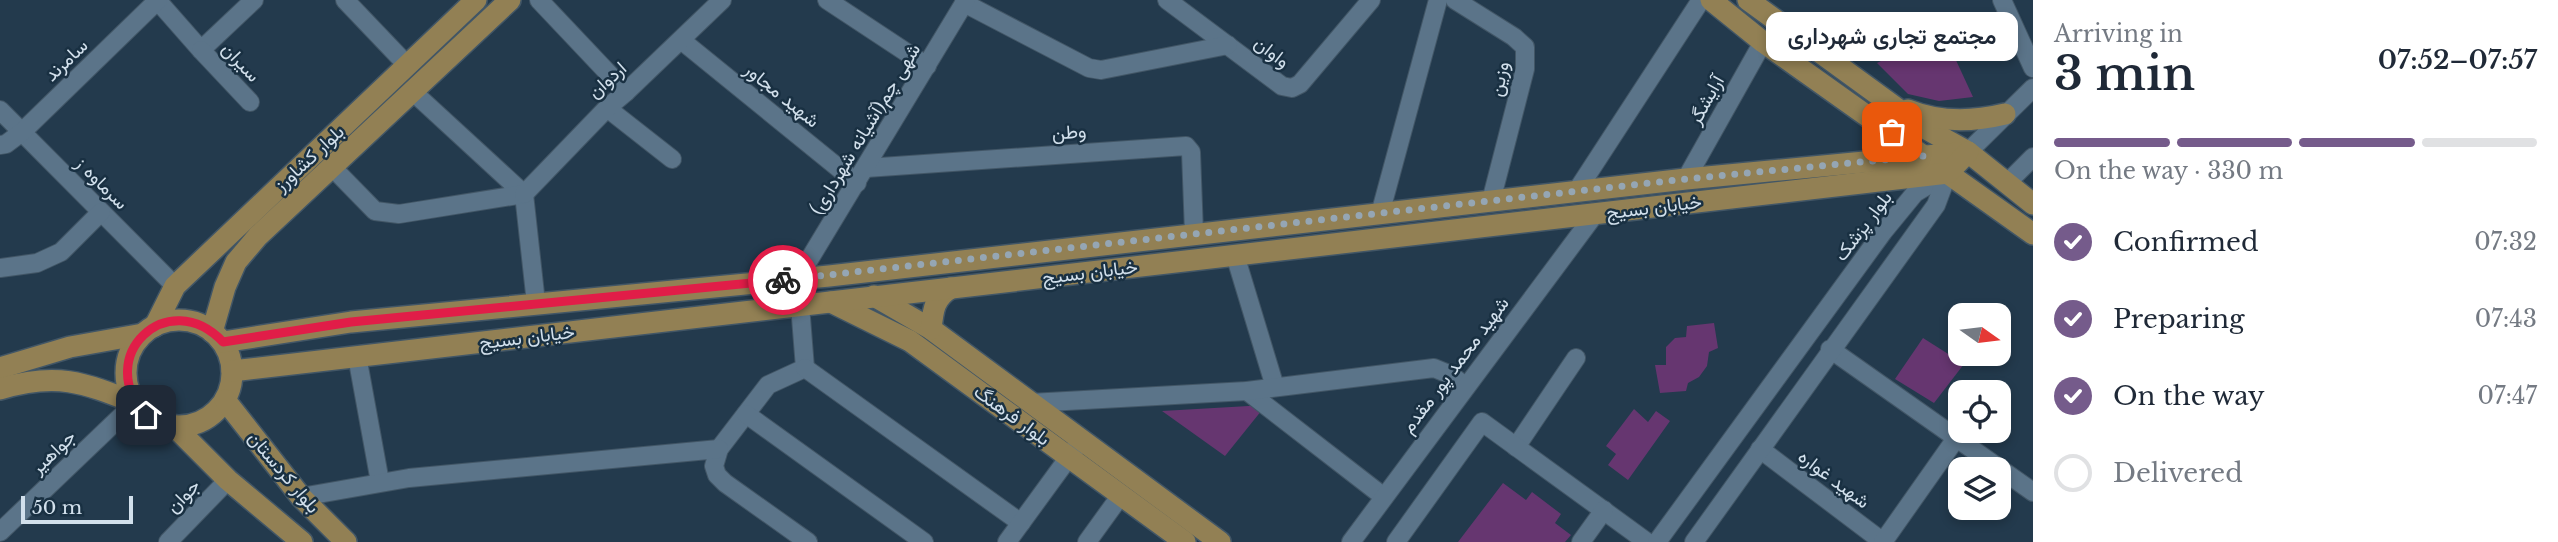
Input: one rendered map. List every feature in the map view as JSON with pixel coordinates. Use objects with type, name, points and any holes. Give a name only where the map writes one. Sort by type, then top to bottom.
[{"type":"main road","name":"بلوار کشاورز","points":[[149,330],[175,286],[476,0]]},
{"type":"main road","name":"بلوار کشاورز","points":[[218,337],[225,287],[236,262],[258,236],[510,0]]},
{"type":"main road","points":[[1711,0],[1763,42],[2033,234]]},
{"type":"main road","points":[[1748,0],[1921,126],[1968,152],[2033,204]]},
{"type":"main road","points":[[1887,102],[1919,114],[1954,121],[1979,120],[2005,114]]},
{"type":"main road","name":"خیابان بسیج","points":[[218,337],[871,271],[1686,179],[1968,152]]},
{"type":"main road","points":[[1948,173],[1968,152]]},
{"type":"main road","name":"خیابان بسیج","points":[[232,371],[1948,173]]},
{"type":"main road","points":[[871,271],[874,297]]},
{"type":"main road","points":[[910,341],[927,326],[939,295],[951,288]]},
{"type":"main road","points":[[680,289],[683,319]]},
{"type":"main road","name":"بلوار فرهنگ","points":[[874,297],[927,326],[1030,403],[1121,495],[1179,540]]},
{"type":"main road","name":"بلوار فرهنگ","points":[[831,302],[910,341],[1220,542]]},
{"type":"main road","points":[[0,368],[70,347],[149,330],[169,321],[185,320],[199,324],[218,337],[229,356],[231,386],[216,412],[190,425],[174,426],[159,423],[146,415],[135,403],[126,375],[131,353],[149,330]]},
{"type":"main road","points":[[0,389],[44,379],[73,380],[135,403]]},
{"type":"main road","name":"بلوار کردستان","points":[[225,400],[301,497],[346,542]]},
{"type":"main road","name":"بلوار کردستان","points":[[174,426],[229,480],[302,542]]},
{"type":"street","name":"سیران","points":[[158,0],[250,102]]},
{"type":"street","name":"سامرند","points":[[0,145],[6,144],[22,132],[158,0]]},
{"type":"street","points":[[201,50],[254,0]]},
{"type":"street","points":[[345,0],[407,65]]},
{"type":"street","points":[[540,0],[626,92]]},
{"type":"street","name":"اردوان","points":[[524,194],[607,108],[722,0]]},
{"type":"street","points":[[827,0],[927,66]]},
{"type":"street","name":"واوان","points":[[1167,0],[1282,86],[1292,88],[1300,83],[1371,0]]},
{"type":"street","points":[[1380,214],[1438,0]]},
{"type":"street","name":"وزین","points":[[1455,0],[1514,37],[1525,47],[1525,69],[1491,201]]},
{"type":"street","points":[[1576,192],[1701,0]]},
{"type":"street","points":[[965,2],[1089,68],[1101,70],[1228,45]]},
{"type":"street","name":"شهی چم(آشیانه شهرداری)","points":[[798,278],[965,2]]},
{"type":"street","points":[[2003,4],[2033,68]]},
{"type":"street","name":"شهید مجاور","points":[[681,40],[861,176]]},
{"type":"street","name":"آرایشگر","points":[[1686,179],[1763,42]]},
{"type":"street","points":[[1968,152],[2033,88]]},
{"type":"street","points":[[412,91],[524,194],[536,303]]},
{"type":"street","points":[[607,108],[672,159]]},
{"type":"street","name":"سرماوه ز","points":[[0,110],[175,286]]},
{"type":"street","name":"وطن","points":[[861,176],[1185,146],[1191,152],[1194,233]]},
{"type":"street","points":[[2006,184],[2033,157]]},
{"type":"street","points":[[333,167],[375,211],[383,213],[399,214],[524,194]]},
{"type":"street","points":[[1694,542],[1830,349],[1936,205],[1948,173]]},
{"type":"street","name":"بلوار پزشک","points":[[1657,542],[1883,232],[1915,193],[1948,173]]},
{"type":"street","points":[[0,268],[37,263],[61,252],[101,212]]},
{"type":"street","name":"شهید محمد پور مقدم","points":[[1351,542],[1595,214]]},
{"type":"street","points":[[1235,256],[1275,387]]},
{"type":"street","points":[[800,305],[806,368],[1021,523]]},
{"type":"street","points":[[1830,349],[1948,430]]},
{"type":"street","points":[[357,356],[380,482]]},
{"type":"street","points":[[1516,447],[1576,358]]},
{"type":"street","points":[[806,368],[768,385],[719,449],[714,466],[717,475],[808,542]]},
{"type":"street","points":[[1030,403],[1247,391],[1434,368],[1451,375],[1465,386]]},
{"type":"street","points":[[1247,391],[1384,497]]},
{"type":"street","name":"جواهیر","points":[[0,532],[135,403]]},
{"type":"street","points":[[746,414],[925,542]]},
{"type":"street","points":[[1396,542],[1482,422],[1647,542]]},
{"type":"street","points":[[1883,542],[1952,443]]},
{"type":"street","points":[[1966,443],[2033,492]]},
{"type":"street","points":[[301,497],[380,482],[719,449]]},
{"type":"street","points":[[1007,542],[1075,449]]},
{"type":"street","name":"شهید غواره","points":[[1760,449],[1883,542]]},
{"type":"street","name":"جوان","points":[[168,542],[229,480]]},
{"type":"street","points":[[1087,542],[1121,495]]},
{"type":"street","points":[[1581,542],[1604,510]]},
{"type":"building","points":[[1942,30],[1973,97],[1939,101],[1908,94],[1877,63]]},
{"type":"building","points":[[1714,323],[1718,348],[1709,352],[1707,366],[1699,377],[1688,383],[1686,391],[1660,393],[1655,365],[1666,365],[1666,347],[1675,338],[1686,337],[1687,326]]},
{"type":"building","points":[[1923,338],[1948,354],[1948,366],[1962,366],[1952,380],[1948,380],[1948,385],[1934,403],[1895,379]]},
{"type":"building","points":[[1266,405],[1225,456],[1162,411]]},
{"type":"building","points":[[1634,409],[1648,422],[1656,411],[1670,421],[1628,480],[1608,465],[1616,454],[1606,446]]},
{"type":"building","points":[[1503,483],[1526,500],[1532,492],[1561,514],[1555,523],[1571,535],[1565,542],[1458,542]]},
{"type":"way so far","points":[[783,280],[1686,179],[1923,156],[1892,132]]},
{"type":"place","name":"مجتمع تجاری شهرداری","points":[[1892,132]]},
{"type":"route","points":[[146,415],[135,403],[129,390],[126,375],[128,360],[143,334],[169,321],[185,320],[199,324],[223,342],[351,322],[783,280]]}]
